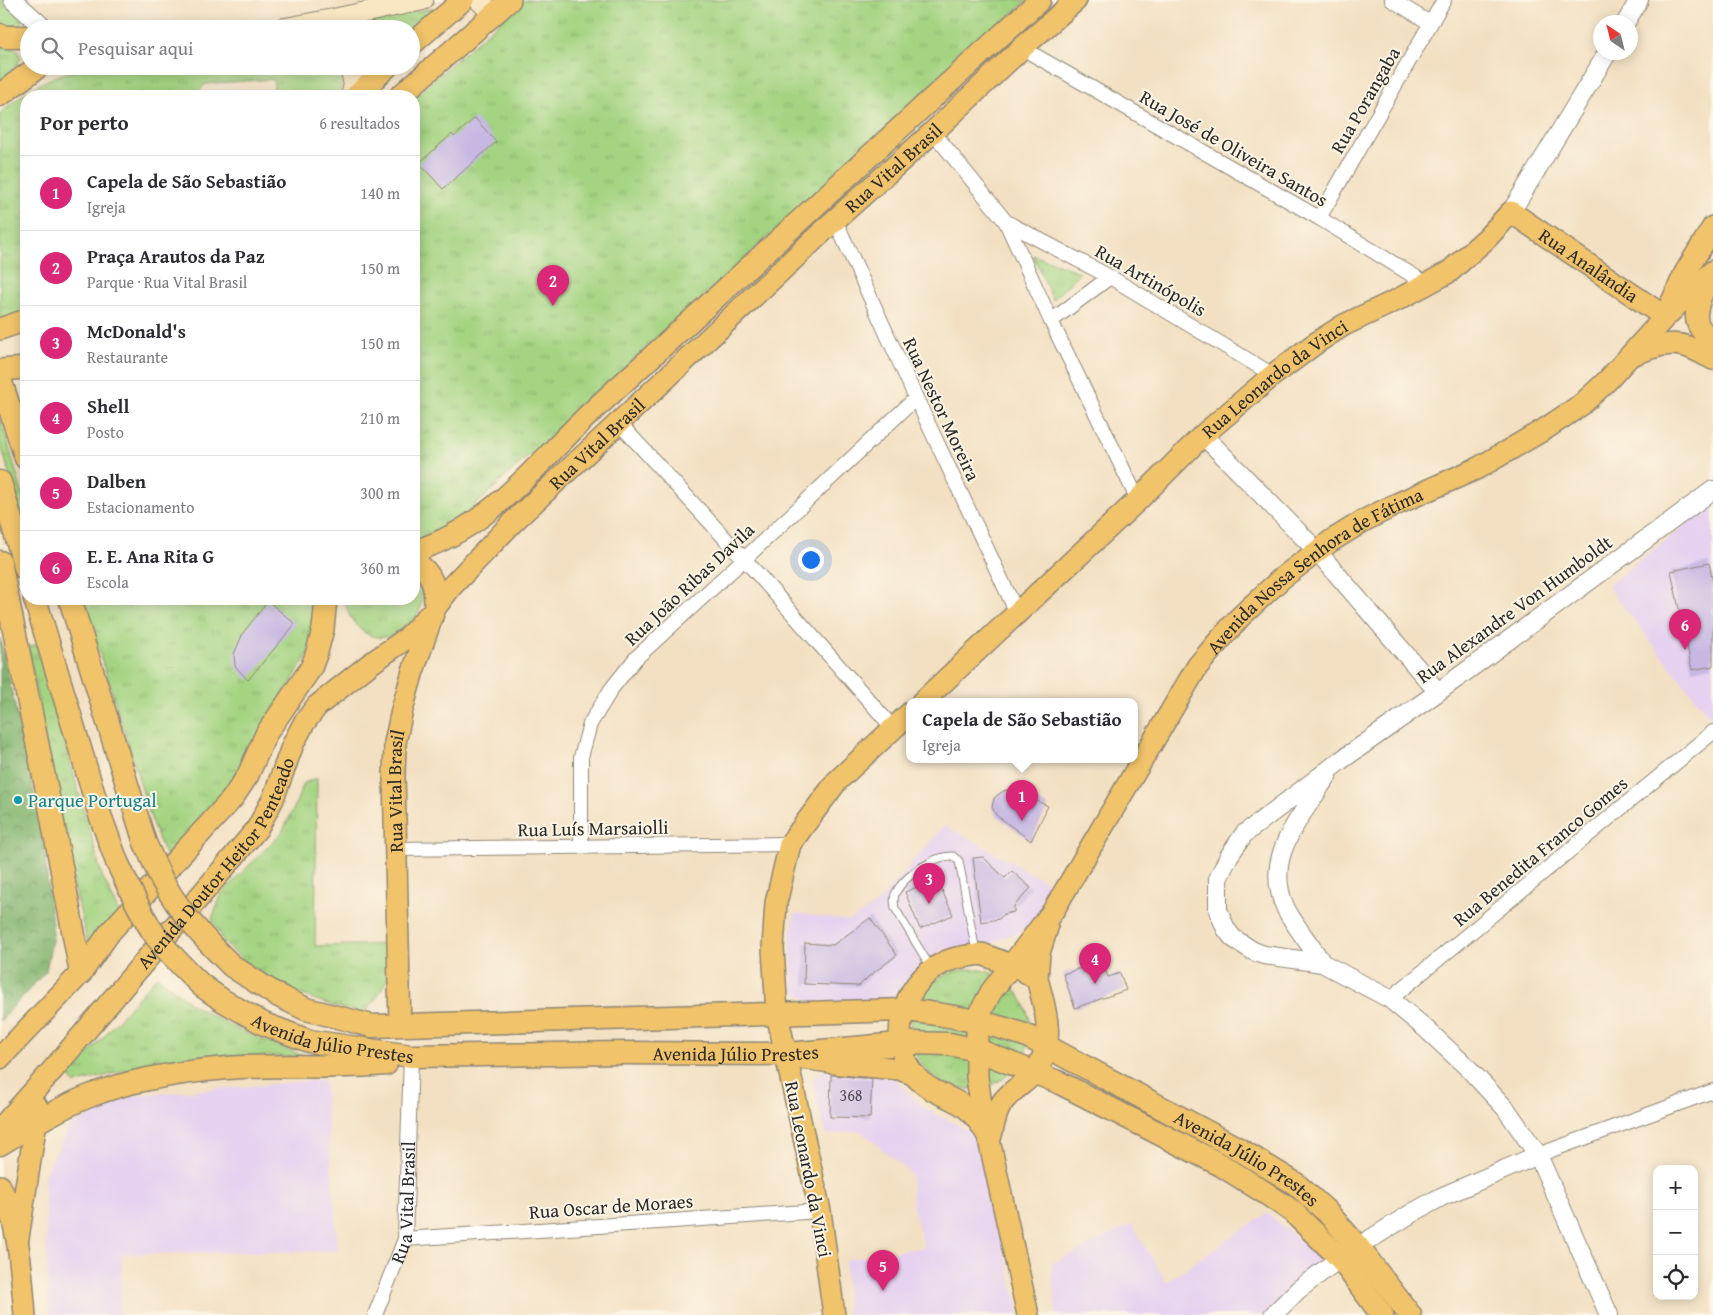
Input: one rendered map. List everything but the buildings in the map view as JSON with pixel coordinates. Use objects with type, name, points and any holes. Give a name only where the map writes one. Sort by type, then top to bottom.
[{"type":"highway","points":[[0,35],[20,37]]},
{"type":"highway","points":[[0,95],[28,75]]},
{"type":"highway","points":[[0,379],[20,438]]},
{"type":"highway","points":[[0,482],[20,550]]},
{"type":"highway","points":[[0,562],[47,791],[81,974]]},
{"type":"highway","name":"Avenida Júlio Prestes","points":[[37,605],[100,815],[116,862],[139,909],[156,936],[201,985],[222,1000],[264,1024],[309,1041],[411,1056],[625,1053],[787,1054],[918,1043],[950,1044],[977,1050],[1058,1082],[1221,1165],[1292,1211],[1349,1253],[1391,1287],[1410,1315]]},
{"type":"highway","name":"Avenida Júlio Prestes","points":[[72,605],[145,843],[165,887],[194,927],[212,947],[232,966],[275,994],[306,1009],[372,1026],[903,1010],[948,1016],[1005,1028],[1028,1036],[1273,1168],[1296,1184],[1327,1212],[1382,1315]]},
{"type":"highway","points":[[0,1144],[36,1122],[86,1097],[120,1086],[174,1074],[228,1068],[385,1065],[411,1056]]},
{"type":"main road","points":[[323,20],[423,0]]},
{"type":"main road","points":[[420,37],[463,0]]},
{"type":"main road","points":[[406,90],[486,7],[510,0]]},
{"type":"main road","name":"Rua Vital Brasil","points":[[420,549],[462,530],[494,508],[598,405],[1040,0]]},
{"type":"main road","name":"Rua Vital Brasil","points":[[400,1026],[394,777],[395,743],[413,671],[435,608],[450,588],[514,521],[835,220],[1076,0]]},
{"type":"main road","points":[[352,75],[354,85],[353,90]]},
{"type":"main road","points":[[362,90],[378,75]]},
{"type":"main road","name":"Rua Leonardo da Vinci","points":[[926,698],[1138,500],[1203,435],[1273,375],[1344,325],[1399,299],[1449,272],[1487,238],[1511,212]]},
{"type":"main road","name":"Rua Analândia","points":[[1511,212],[1665,318]]},
{"type":"main road","points":[[1665,318],[1685,273],[1713,227]]},
{"type":"main road","points":[[1665,318],[1711,274]]},
{"type":"main road","points":[[1711,274],[1696,310],[1696,318],[1700,330],[1713,341]]},
{"type":"main road","name":"Avenida Nossa Senhora de Fátima","points":[[1028,1315],[981,1104],[977,1077],[977,1023],[991,992],[1052,911],[1197,667],[1246,612],[1282,578],[1317,550],[1365,520],[1478,468],[1581,405],[1607,381],[1665,318]]},
{"type":"main road","points":[[0,329],[20,322]]},
{"type":"main road","points":[[1631,355],[1662,344],[1674,344],[1688,346],[1713,359]]},
{"type":"main road","points":[[0,370],[20,368]]},
{"type":"main road","points":[[420,567],[435,586],[435,608]]},
{"type":"main road","name":"Avenida Doutor Heitor Penteado","points":[[0,1058],[81,974],[110,932],[232,799],[248,775],[266,734],[311,668],[318,652],[325,605]]},
{"type":"main road","name":"Avenida Doutor Heitor Penteado","points":[[0,1129],[50,1073],[257,829],[273,800],[293,744],[300,730],[317,706],[370,664],[407,638],[435,608]]},
{"type":"main road","name":"Rua Leonardo da Vinci","points":[[834,1315],[820,1211],[777,1014],[772,948],[776,903],[790,844],[837,781],[906,717]]},
{"type":"main road","points":[[990,1139],[997,1114],[1006,1097],[1021,1087],[1034,1073],[1042,1060],[1046,1047],[1048,1027],[1045,1007],[1037,979],[1039,953],[1052,911]]},
{"type":"main road","name":"Avenida Nossa Senhora de Fátima","points":[[932,969],[942,963],[962,956],[979,954],[1010,946],[1026,936],[1052,911]]},
{"type":"main road","points":[[979,954],[1012,965],[1037,979]]},
{"type":"main road","points":[[915,1075],[902,1045],[900,1025],[903,1010],[911,991],[932,969]]},
{"type":"main road","points":[[787,1054],[842,1064],[899,1069],[915,1075],[941,1096],[961,1104],[975,1117],[990,1139]]},
{"type":"main road","points":[[18,1238],[37,1105],[50,1073]]},
{"type":"main road","points":[[0,1186],[7,1199],[18,1238],[25,1315]]},
{"type":"street","points":[[12,0],[35,20]]},
{"type":"street","points":[[1392,0],[1430,23]]},
{"type":"street","name":"Rua Porangaba","points":[[1319,218],[1444,0]]},
{"type":"street","points":[[1630,15],[1639,0]]},
{"type":"street","name":"Rua José de Oliveira Santos","points":[[1022,48],[1319,218],[1427,284]]},
{"type":"street","name":"Rua Leonardo da Vinci","points":[[1511,212],[1603,60]]},
{"type":"street","points":[[933,132],[1006,222],[1051,321],[1138,500]]},
{"type":"street","name":"Rua Nestor Moreira","points":[[835,220],[1017,613]]},
{"type":"street","name":"Rua Artinópolis","points":[[1006,222],[1110,277],[1273,375]]},
{"type":"street","points":[[1051,321],[1110,277]]},
{"type":"street","name":"Rua João Ribas Davila","points":[[581,846],[581,757],[590,724],[612,688],[636,658],[916,398]]},
{"type":"street","points":[[619,423],[744,559],[893,728]]},
{"type":"street","points":[[1203,435],[1317,550],[1438,692]]},
{"type":"street","name":"Rua Alexandre Von Humboldt","points":[[1609,1315],[1538,1155],[1506,1109],[1468,1068],[1390,999],[1322,963],[1264,955],[1253,951],[1233,938],[1226,929],[1218,910],[1218,879],[1229,856],[1244,834],[1340,761],[1438,692],[1713,490]]},
{"type":"street","name":"Rua Benedita Franco Gomes","points":[[1390,999],[1713,732]]},
{"type":"street","name":"Rua Alexandre Von Humboldt","points":[[1322,963],[1286,909],[1278,877],[1279,861],[1284,845],[1302,813],[1324,780],[1340,761]]},
{"type":"street","name":"Rua Luís Marsaiolli","points":[[396,849],[790,844]]},
{"type":"street","name":"Rua Vital Brasil","points":[[375,1315],[405,1239],[411,1056]]},
{"type":"street","points":[[1273,1315],[1298,1290],[1349,1253],[1441,1197],[1538,1155],[1713,1091]]},
{"type":"street","name":"Rua Oscar de Moraes","points":[[405,1239],[820,1211]]},
{"type":"lane","points":[[932,969],[895,908],[894,899],[896,892],[917,869],[944,855],[953,856],[959,861],[979,954]]},
{"type":"shaded area","points":[[1713,503],[1713,713],[1709,716],[1607,586]]},
{"type":"shaded area","points":[[945,825],[1054,886],[1028,929],[991,943],[943,949],[911,977],[898,998],[813,1003],[794,991],[790,939],[795,913],[850,921],[877,903]]},
{"type":"shaded area","points":[[824,1070],[895,1079],[924,1108],[977,1135],[1020,1315],[847,1315],[845,1260],[924,1247],[912,1203],[911,1174],[861,1131],[826,1135],[812,1080]]},
{"type":"shaded area","points":[[324,1080],[338,1251],[122,1254],[120,1315],[49,1315],[44,1175],[70,1126],[133,1096]]},
{"type":"shaded area","points":[[1267,1213],[1321,1258],[1264,1315],[1056,1315],[1051,1264],[1132,1224],[1166,1282]]},
{"type":"green space","points":[[0,0],[5,0],[24,15],[22,20],[20,20],[20,25],[6,28],[0,26]]},
{"type":"green space","points":[[524,0],[1027,0],[464,515],[440,534],[420,541],[420,92]]},
{"type":"green space","points":[[450,6],[420,30],[420,20],[368,20],[376,17]]},
{"type":"green space","points":[[0,45],[17,50],[20,60],[0,81]]},
{"type":"green space","points":[[61,75],[343,75],[344,78],[340,90],[274,90],[273,79],[205,84],[200,90],[29,90]]},
{"type":"green space","points":[[20,96],[20,316],[0,319],[0,114]]},
{"type":"green space","points":[[1033,255],[1080,272],[1053,300]]},
{"type":"green space","points":[[0,415],[20,486],[20,509],[0,442]]},
{"type":"green space","points":[[420,591],[421,593],[421,606],[415,619],[405,629],[392,635],[378,637],[365,633],[353,621],[346,605],[420,605]]},
{"type":"green space","points":[[85,605],[318,605],[307,656],[226,791],[166,857],[154,828]]},
{"type":"green space","name":"Parque Portugal","points":[[0,638],[42,830],[53,935],[46,971],[0,1021]]},
{"type":"green space","points":[[36,644],[101,873],[120,915],[88,946],[69,863],[28,648]]},
{"type":"green space","points":[[317,778],[315,946],[393,944],[391,971],[380,993],[365,1013],[332,1006],[285,988],[252,967],[224,943],[212,919],[222,893],[282,832],[304,783]]},
{"type":"green space","points":[[970,969],[993,973],[1013,986],[1026,1006],[1030,1029],[1026,1052],[1013,1072],[993,1085],[970,1089],[947,1085],[927,1072],[914,1052],[910,1029],[914,1006],[927,986],[947,973]]},
{"type":"green space","points":[[157,976],[194,1006],[241,1031],[306,1057],[228,1056],[156,1062],[75,1084],[69,1076]]},
{"type":"place","name":"Praça Arautos da Paz","points":[[553,306]]},
{"type":"place","name":"E. E. Ana Rita G","points":[[1685,650]]},
{"type":"place","name":"Parque Portugal","points":[[18,800]]},
{"type":"place","name":"Capela de São Sebastião","points":[[1022,821]]},
{"type":"place","name":"McDonald's","points":[[929,904]]},
{"type":"place","name":"Shell","points":[[1095,984]]},
{"type":"place","name":"Dalben","points":[[883,1291]]}]
